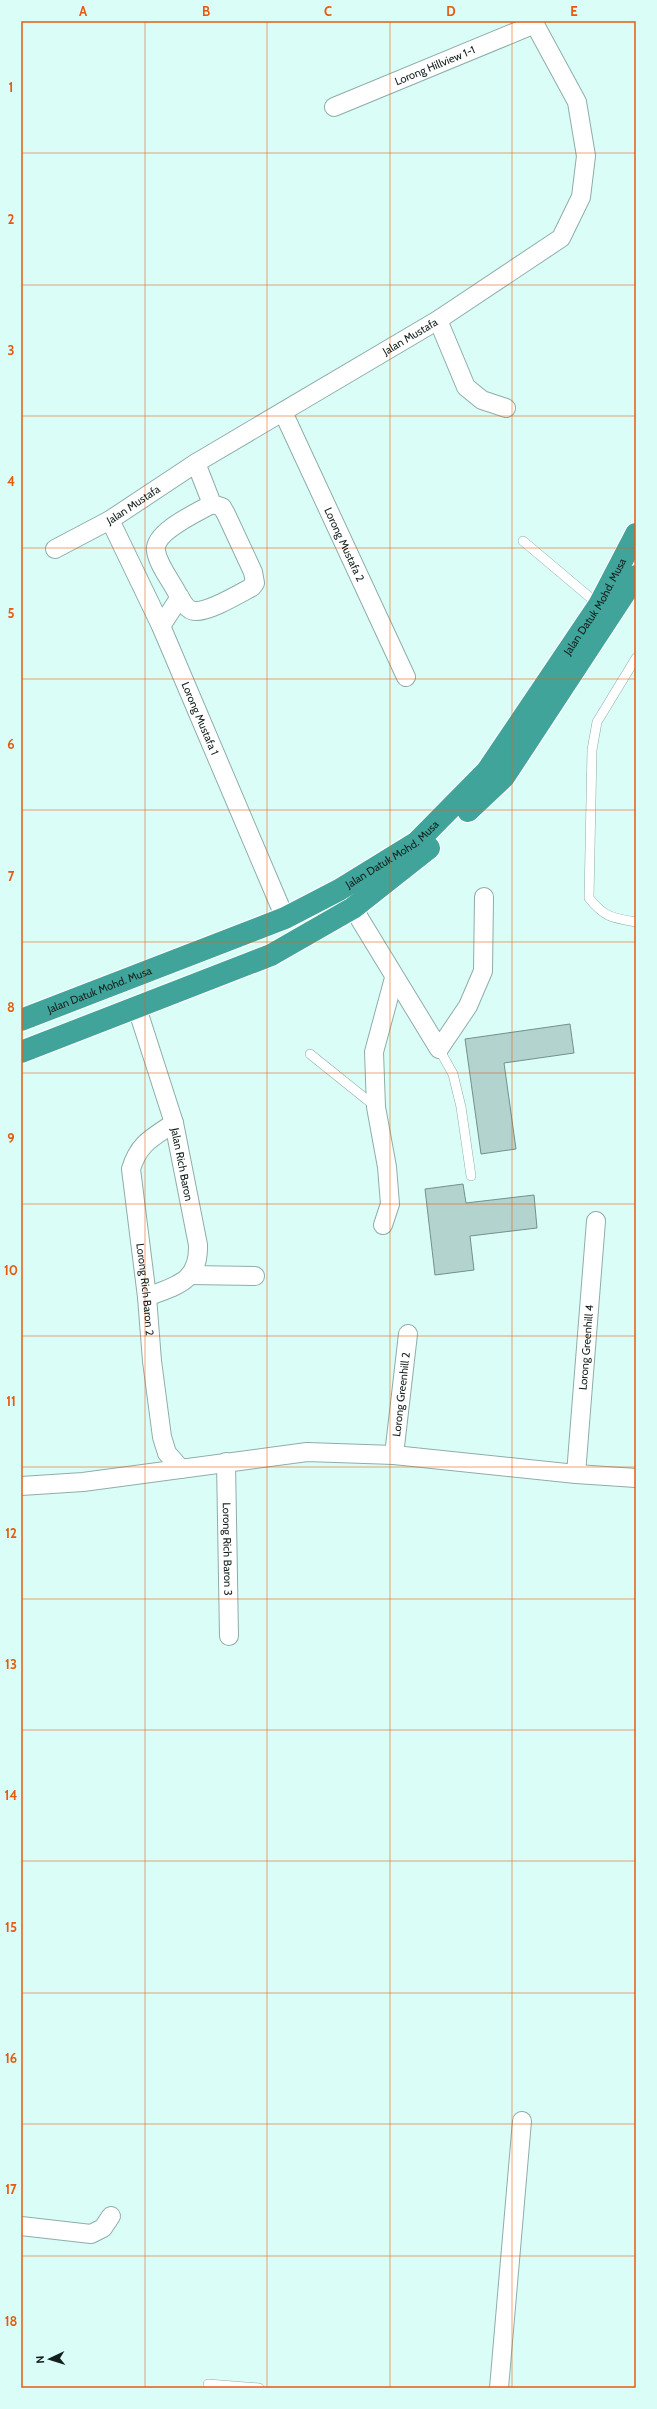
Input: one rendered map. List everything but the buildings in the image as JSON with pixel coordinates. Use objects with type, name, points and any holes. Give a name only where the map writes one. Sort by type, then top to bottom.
[{"type":"highway","name":"Jalan Datuk Mohd. Musa","points":[[21,1020],[104,990],[286,918],[339,890],[417,842],[487,771],[599,605],[636,534]]},
{"type":"highway","name":"Jalan Datuk Mohd. Musa","points":[[21,1052],[271,955],[353,908],[425,852],[504,777],[636,576]]},
{"type":"highway","points":[[104,990],[126,995],[132,999],[137,1008]]},
{"type":"street","name":"Lorong Hillview 1-1","points":[[334,107],[534,23]]},
{"type":"street","name":"Jalan Mustafa","points":[[55,549],[110,520],[196,463],[438,320],[561,238],[581,197],[586,156],[577,102],[534,23]]},
{"type":"street","points":[[438,320],[466,386],[482,400],[506,408]]},
{"type":"street","name":"Lorong Mustafa 2","points":[[283,412],[406,677]]},
{"type":"street","points":[[196,463],[212,504],[222,508],[226,514],[253,572],[255,583],[252,587],[205,609],[195,611],[190,609],[180,597],[158,558],[157,544],[166,532],[212,504]]},
{"type":"street","name":"Lorong Mustafa 1","points":[[110,520],[161,626],[286,918]]},
{"type":"street","points":[[161,626],[180,597]]},
{"type":"street","points":[[353,908],[394,978],[439,1049],[468,1006],[483,971],[484,897]]},
{"type":"street","points":[[383,1225],[390,1204],[387,1167],[376,1107],[374,1052],[394,978]]},
{"type":"street","name":"Jalan Rich Baron","points":[[137,1008],[174,1124],[198,1245],[199,1260],[194,1272],[190,1275],[172,1287],[148,1297]]},
{"type":"street","name":"Lorong Rich Baron 2","points":[[174,1124],[144,1142],[136,1155],[131,1169],[148,1297],[152,1361],[162,1437],[167,1453],[181,1469]]},
{"type":"street","name":"Lorong Greenhill 4","points":[[576,1474],[596,1221]]},
{"type":"street","points":[[190,1275],[255,1276]]},
{"type":"street","name":"Lorong Greenhill 2","points":[[394,1455],[408,1334]]},
{"type":"street","points":[[21,1486],[83,1482],[307,1452],[394,1455],[576,1474],[636,1478]]},
{"type":"street","name":"Lorong Rich Baron 3","points":[[226,1462],[229,1636]]},
{"type":"street","points":[[499,2388],[522,2121]]},
{"type":"street","points":[[21,2226],[91,2234],[103,2228],[111,2216]]},
{"type":"lane","points":[[523,541],[599,605]]},
{"type":"lane","points":[[636,658],[597,722],[592,750],[589,898],[600,912],[606,915],[636,922]]},
{"type":"lane","points":[[439,1049],[453,1074],[461,1107],[471,1176]]},
{"type":"lane","points":[[310,1054],[376,1107]]},
{"type":"lane","points":[[208,2384],[259,2388]]}]
